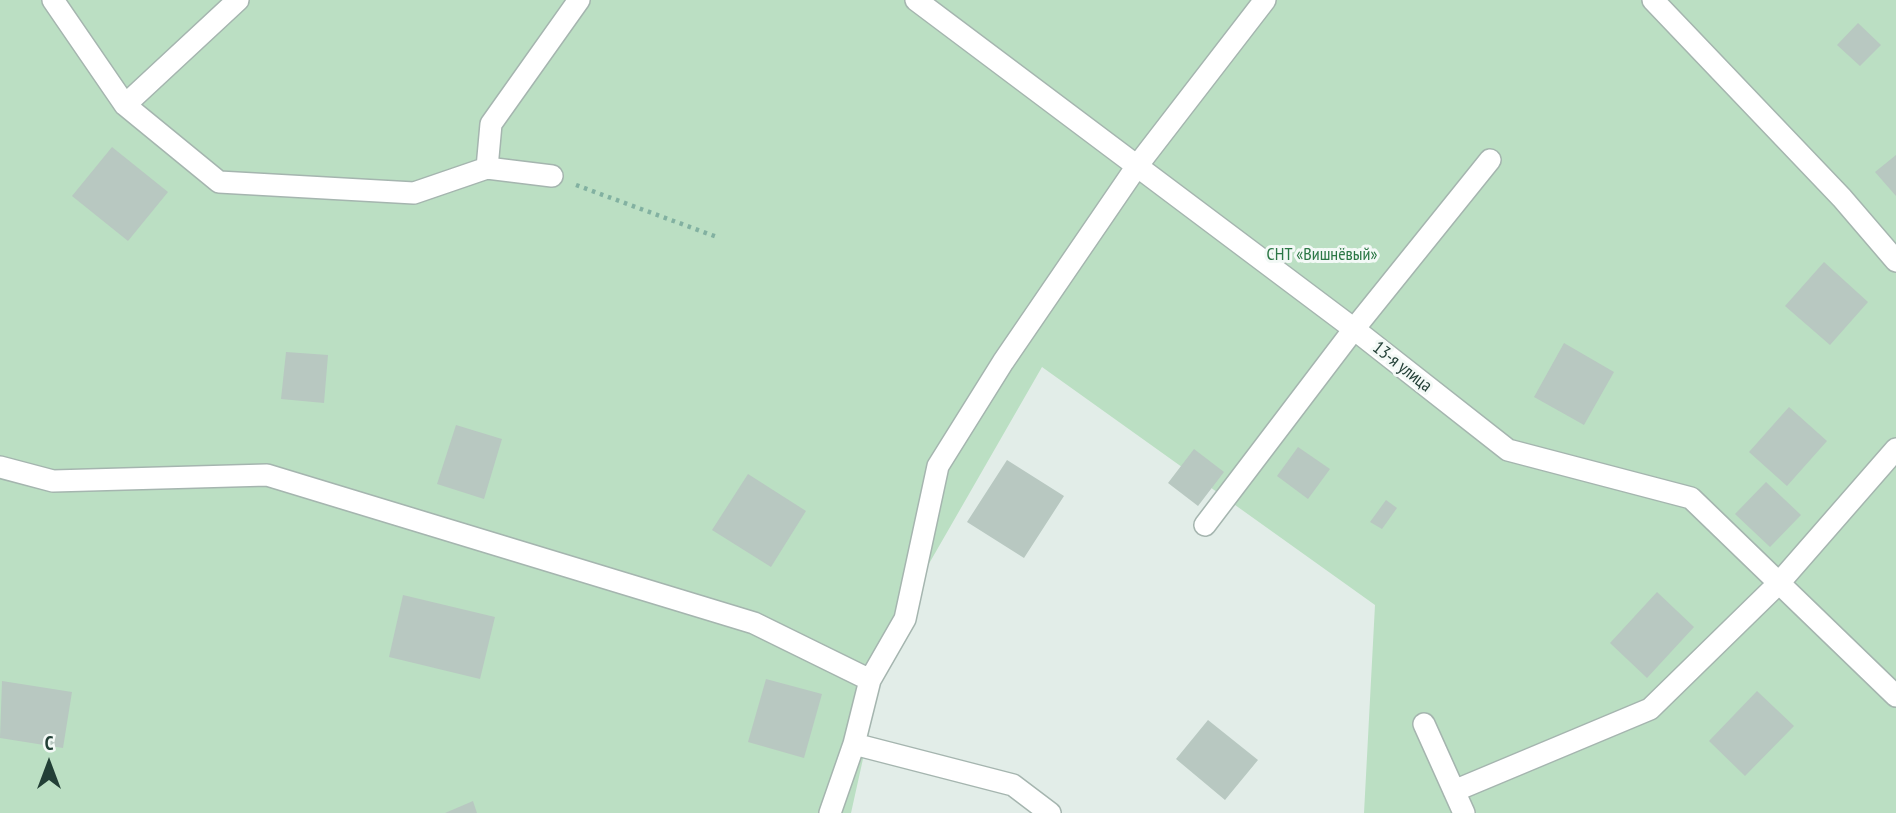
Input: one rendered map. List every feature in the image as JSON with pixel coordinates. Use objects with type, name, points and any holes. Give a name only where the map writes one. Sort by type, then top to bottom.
[{"type":"street","points":[[54,0],[125,105],[219,182],[414,193],[487,169],[552,176]]},
{"type":"street","points":[[125,105],[238,0]]},
{"type":"street","points":[[487,169],[491,124],[579,0]]},
{"type":"street","name":"13-я улица","points":[[916,0],[1354,329],[1508,450],[1691,498],[1896,696]]},
{"type":"street","points":[[830,813],[854,744],[870,680],[905,619],[938,466],[1003,362],[1137,166],[1265,0]]},
{"type":"street","points":[[1653,0],[1842,198],[1896,261]]},
{"type":"street","points":[[1205,525],[1354,329],[1490,160]]},
{"type":"street","points":[[1454,791],[1650,709],[1779,583],[1896,449]]},
{"type":"street","points":[[0,467],[53,481],[267,475],[754,623],[870,680]]},
{"type":"street","points":[[1424,724],[1464,813]]},
{"type":"street","points":[[854,744],[1013,785],[1050,813]]},
{"type":"path","points":[[552,176],[717,237]]},
{"type":"green space","name":"СНТ «Вишнёвый»","points":[[0,0],[1896,0],[1896,813],[1364,813],[1375,605],[1042,367],[892,628],[851,813],[0,813]]},
{"type":"building","points":[[1858,23],[1881,45],[1860,66],[1837,45]]},
{"type":"building","points":[[112,147],[168,192],[128,241],[72,196]]},
{"type":"building","points":[[1896,155],[1896,196],[1875,172]]},
{"type":"building","points":[[1824,262],[1868,302],[1830,345],[1785,306]]},
{"type":"building","points":[[1564,343],[1614,372],[1584,425],[1534,397]]},
{"type":"building","points":[[286,352],[328,355],[324,403],[281,399]]},
{"type":"building","points":[[1789,407],[1827,441],[1787,486],[1749,452]]},
{"type":"building","points":[[456,425],[502,439],[484,499],[437,484]]},
{"type":"building","points":[[1298,447],[1330,469],[1308,499],[1277,476]]},
{"type":"building","points":[[1194,449],[1224,472],[1198,506],[1168,483]]},
{"type":"building","points":[[1007,460],[1064,496],[1024,558],[967,522]]},
{"type":"building","points":[[748,474],[806,511],[771,567],[712,530]]},
{"type":"building","points":[[1766,482],[1801,515],[1770,547],[1735,514]]},
{"type":"building","points":[[1386,500],[1397,508],[1382,529],[1370,522]]},
{"type":"building","points":[[1657,592],[1694,627],[1647,678],[1610,643]]},
{"type":"building","points":[[403,595],[495,617],[480,679],[389,657]]},
{"type":"building","points":[[766,679],[822,694],[804,758],[748,742]]},
{"type":"building","points":[[2,681],[72,692],[63,748],[0,738]]},
{"type":"building","points":[[1757,691],[1794,726],[1745,776],[1709,741]]},
{"type":"building","points":[[1208,720],[1258,760],[1225,800],[1176,759]]},
{"type":"building","points":[[473,801],[477,813],[445,813]]}]
